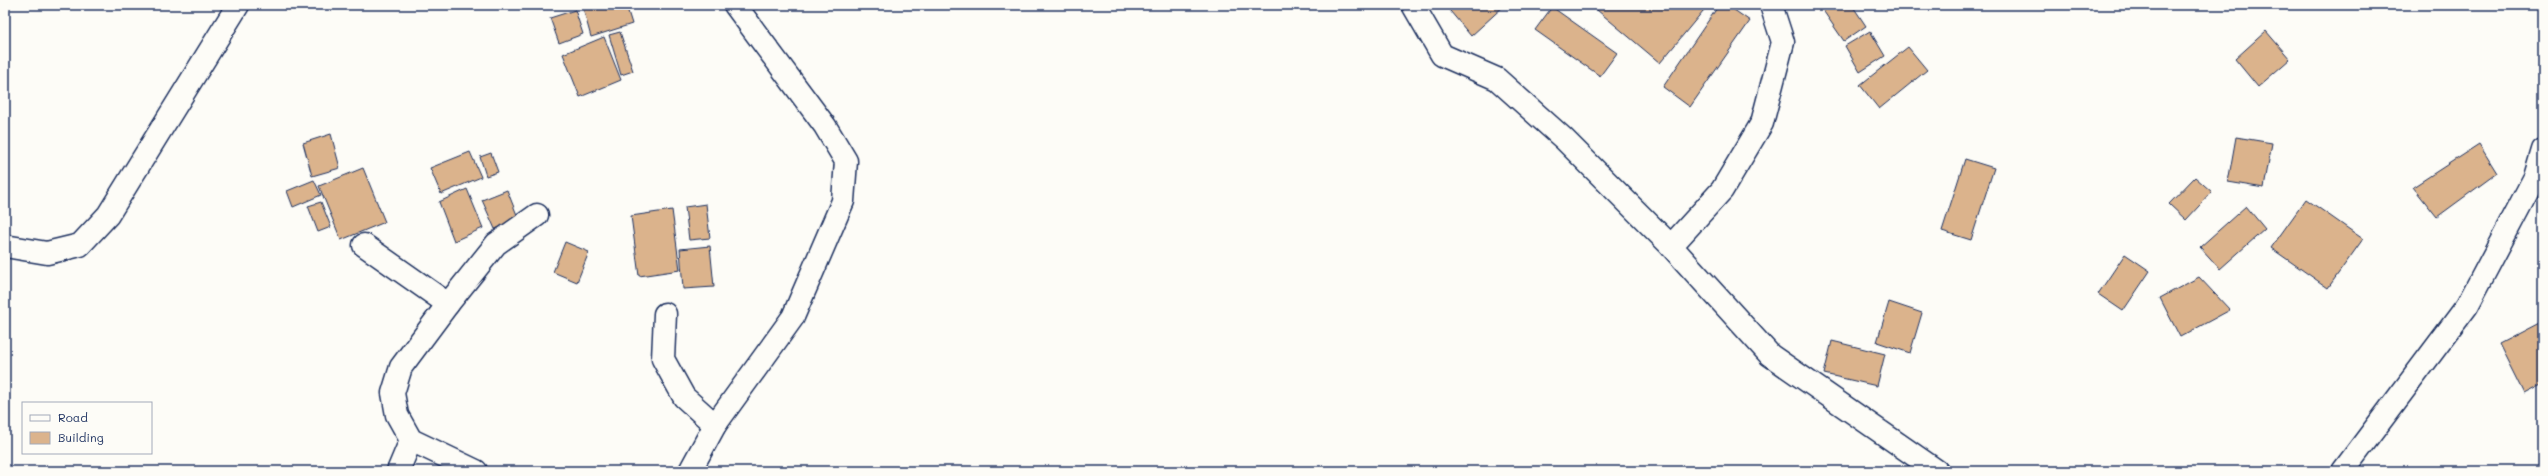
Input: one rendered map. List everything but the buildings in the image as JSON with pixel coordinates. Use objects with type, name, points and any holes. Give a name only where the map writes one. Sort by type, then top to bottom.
[{"type":"street","points":[[5,246],[47,253],[80,245],[108,215],[238,5]]},
{"type":"street","points":[[690,471],[715,425],[793,317],[843,201],[846,161],[825,126],[735,5]]},
{"type":"street","points":[[1413,5],[1442,55],[1497,79],[1564,138],[1671,246],[1770,355],[1936,471]]},
{"type":"street","points":[[1671,246],[1722,190],[1762,123],[1783,42],[1771,5]]},
{"type":"street","points":[[2343,471],[2466,306],[2535,177],[2543,150]]},
{"type":"street","points":[[476,471],[411,440],[397,415],[393,393],[401,367],[448,304],[496,244],[537,215]]},
{"type":"street","points":[[364,245],[448,304]]},
{"type":"street","points":[[665,314],[663,359],[684,397],[715,425]]},
{"type":"street","points":[[398,471],[411,440]]}]
